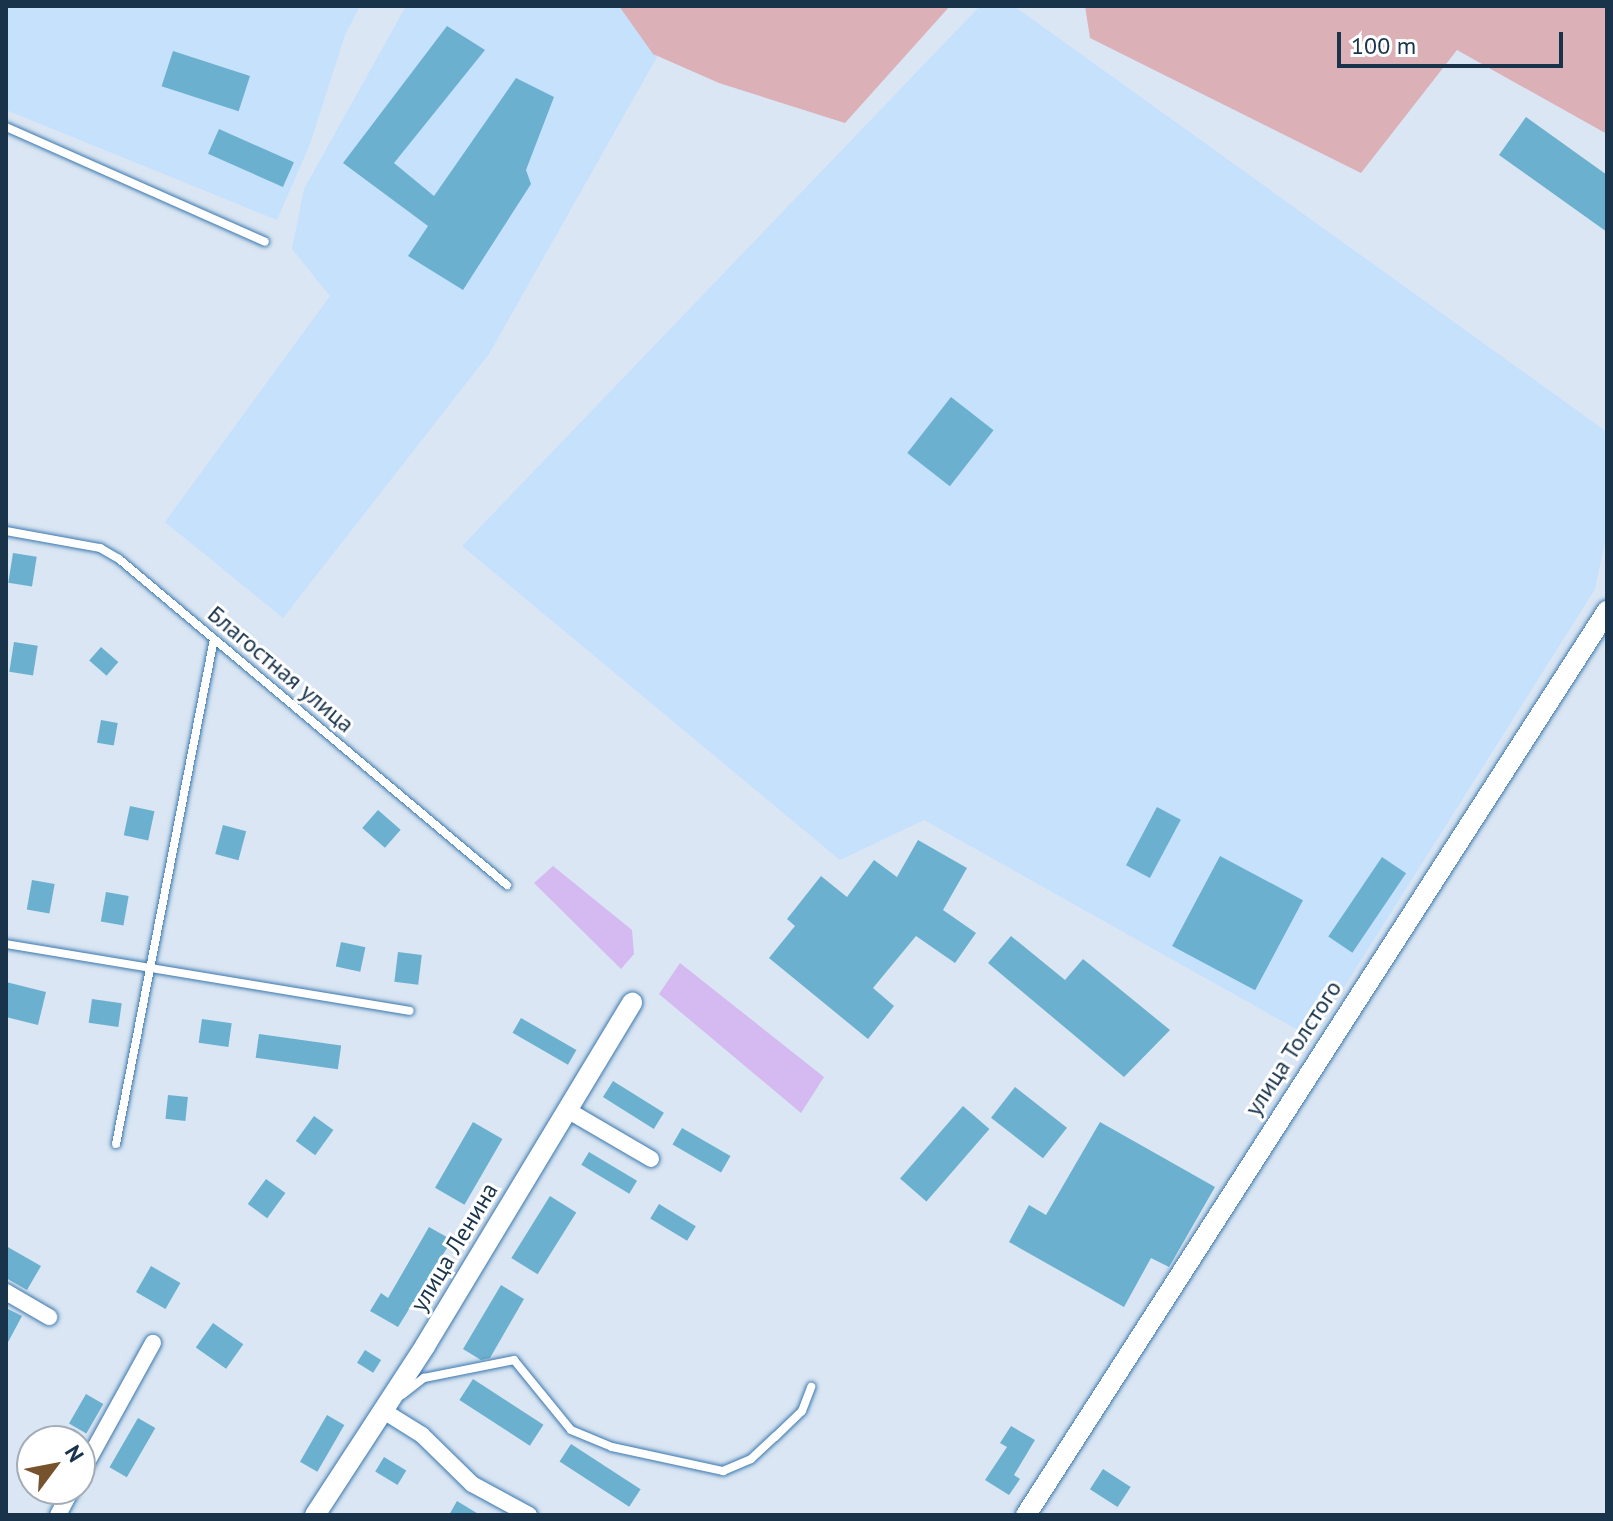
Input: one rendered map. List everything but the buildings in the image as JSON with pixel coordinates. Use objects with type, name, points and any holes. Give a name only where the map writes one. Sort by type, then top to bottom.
[{"type":"street","name":"улица Толстого","points":[[1026,1515],[1607,611]]},
{"type":"street","name":"улица Ленина","points":[[315,1515],[569,1111],[632,1003]]},
{"type":"street","points":[[569,1111],[651,1159]]},
{"type":"street","points":[[6,1292],[49,1317]]},
{"type":"street","points":[[96,1446],[153,1343]]},
{"type":"street","points":[[382,1410],[422,1435],[472,1484],[529,1515]]},
{"type":"lane","points":[[6,127],[265,242]]},
{"type":"lane","name":"Благостная улица","points":[[6,531],[100,548],[214,639],[507,885]]},
{"type":"lane","points":[[116,1144],[147,967],[214,639]]},
{"type":"lane","points":[[6,944],[409,1011]]},
{"type":"lane","points":[[382,1410],[424,1378],[514,1360],[571,1430],[612,1447],[723,1471],[751,1459],[775,1437],[802,1411],[811,1387]]},
{"type":"shaded area","points":[[6,6],[360,6],[345,35],[310,144],[277,220],[6,110]]},
{"type":"shaded area","points":[[406,6],[625,6],[670,34],[489,354],[283,618],[165,522],[330,296],[292,249],[304,189]]},
{"type":"shaded area","points":[[619,6],[950,6],[845,123],[719,83],[653,54]]},
{"type":"shaded area","points":[[980,6],[1014,6],[1607,432],[1607,532],[1595,589],[1312,1038],[924,820],[840,860],[462,546]]},
{"type":"shaded area","points":[[1085,6],[1607,6],[1607,134],[1457,50],[1361,173],[1090,38]]},
{"type":"shaded area","points":[[553,866],[632,930],[634,954],[621,969],[534,883]]},
{"type":"shaded area","points":[[680,963],[824,1077],[801,1113],[659,994]]}]
